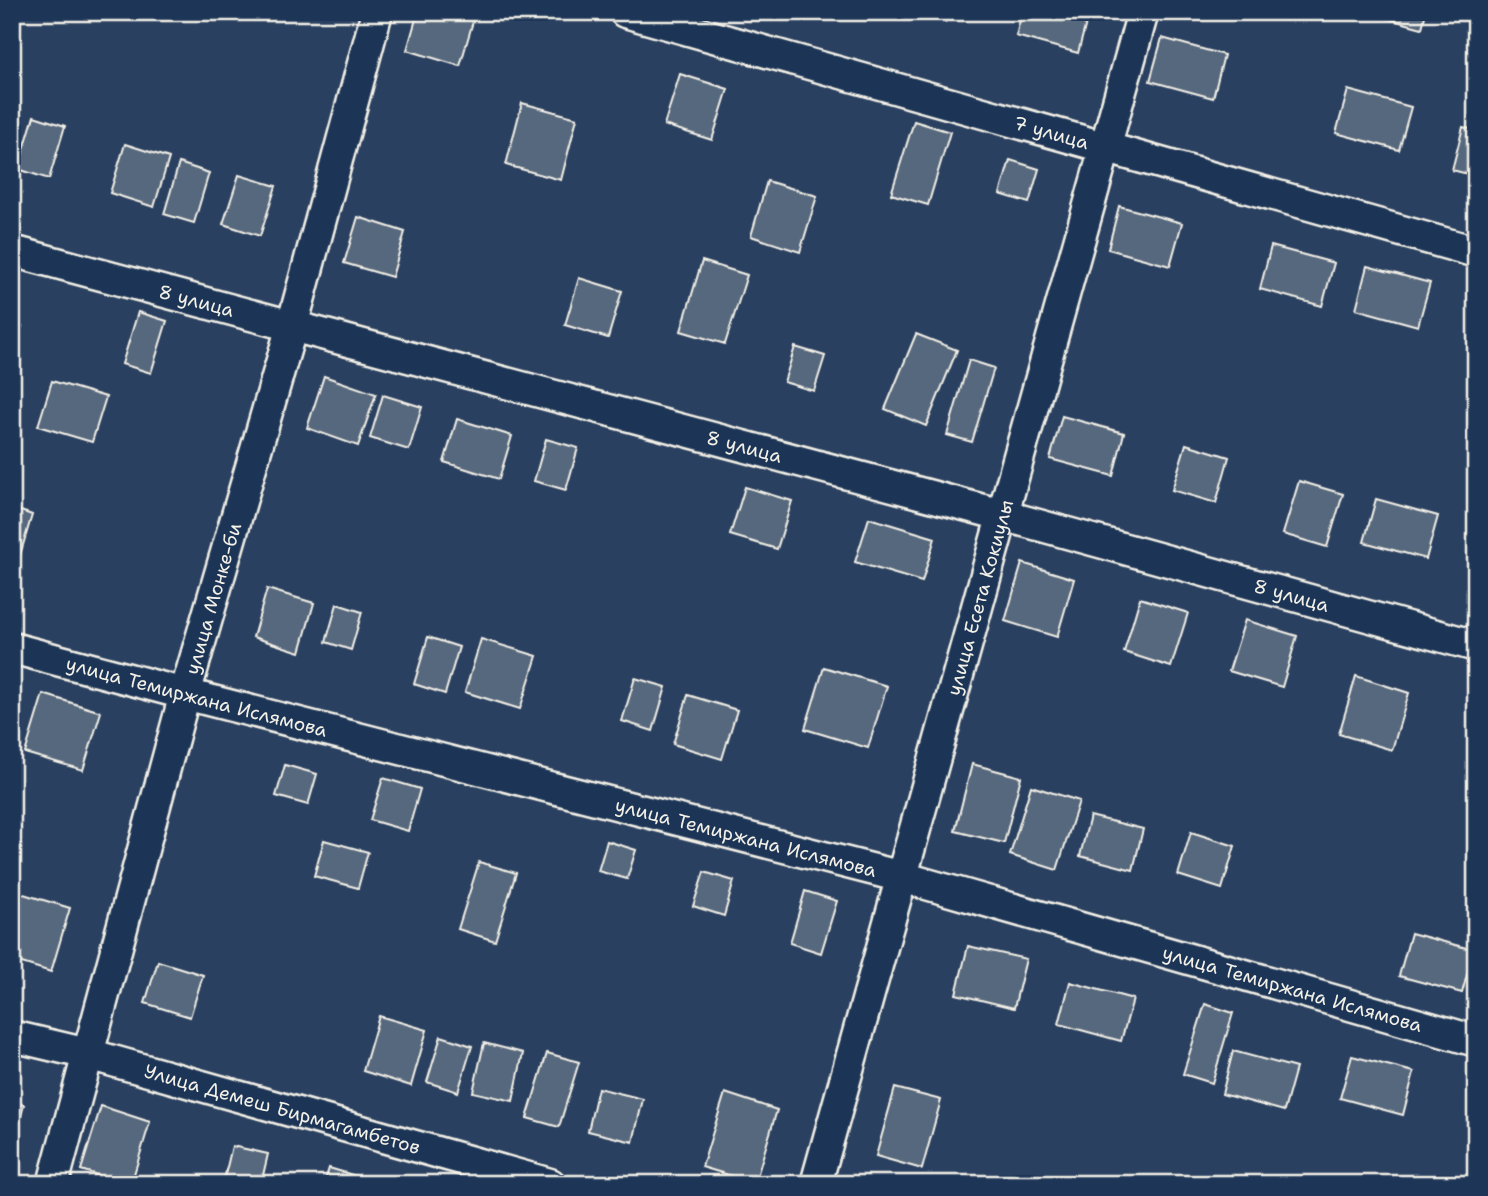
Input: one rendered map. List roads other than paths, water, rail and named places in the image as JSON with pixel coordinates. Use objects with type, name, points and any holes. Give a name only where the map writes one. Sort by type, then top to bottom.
[{"type":"street","name":"улица Монке-би","points":[[53,1184],[185,694],[292,327],[377,12]]},
{"type":"street","name":"7 улица","points":[[625,12],[1476,252]]},
{"type":"street","name":"улица Есета Кокиулы","points":[[816,1184],[1143,12]]},
{"type":"street","name":"8 улица","points":[[12,251],[1002,515],[1476,646]]},
{"type":"street","name":"улица Темиржана Ислямова","points":[[12,648],[902,877],[1476,1041]]},
{"type":"street","name":"Улица Демеш Бирмагамбетов","points":[[12,1036],[88,1054],[550,1184]]}]
